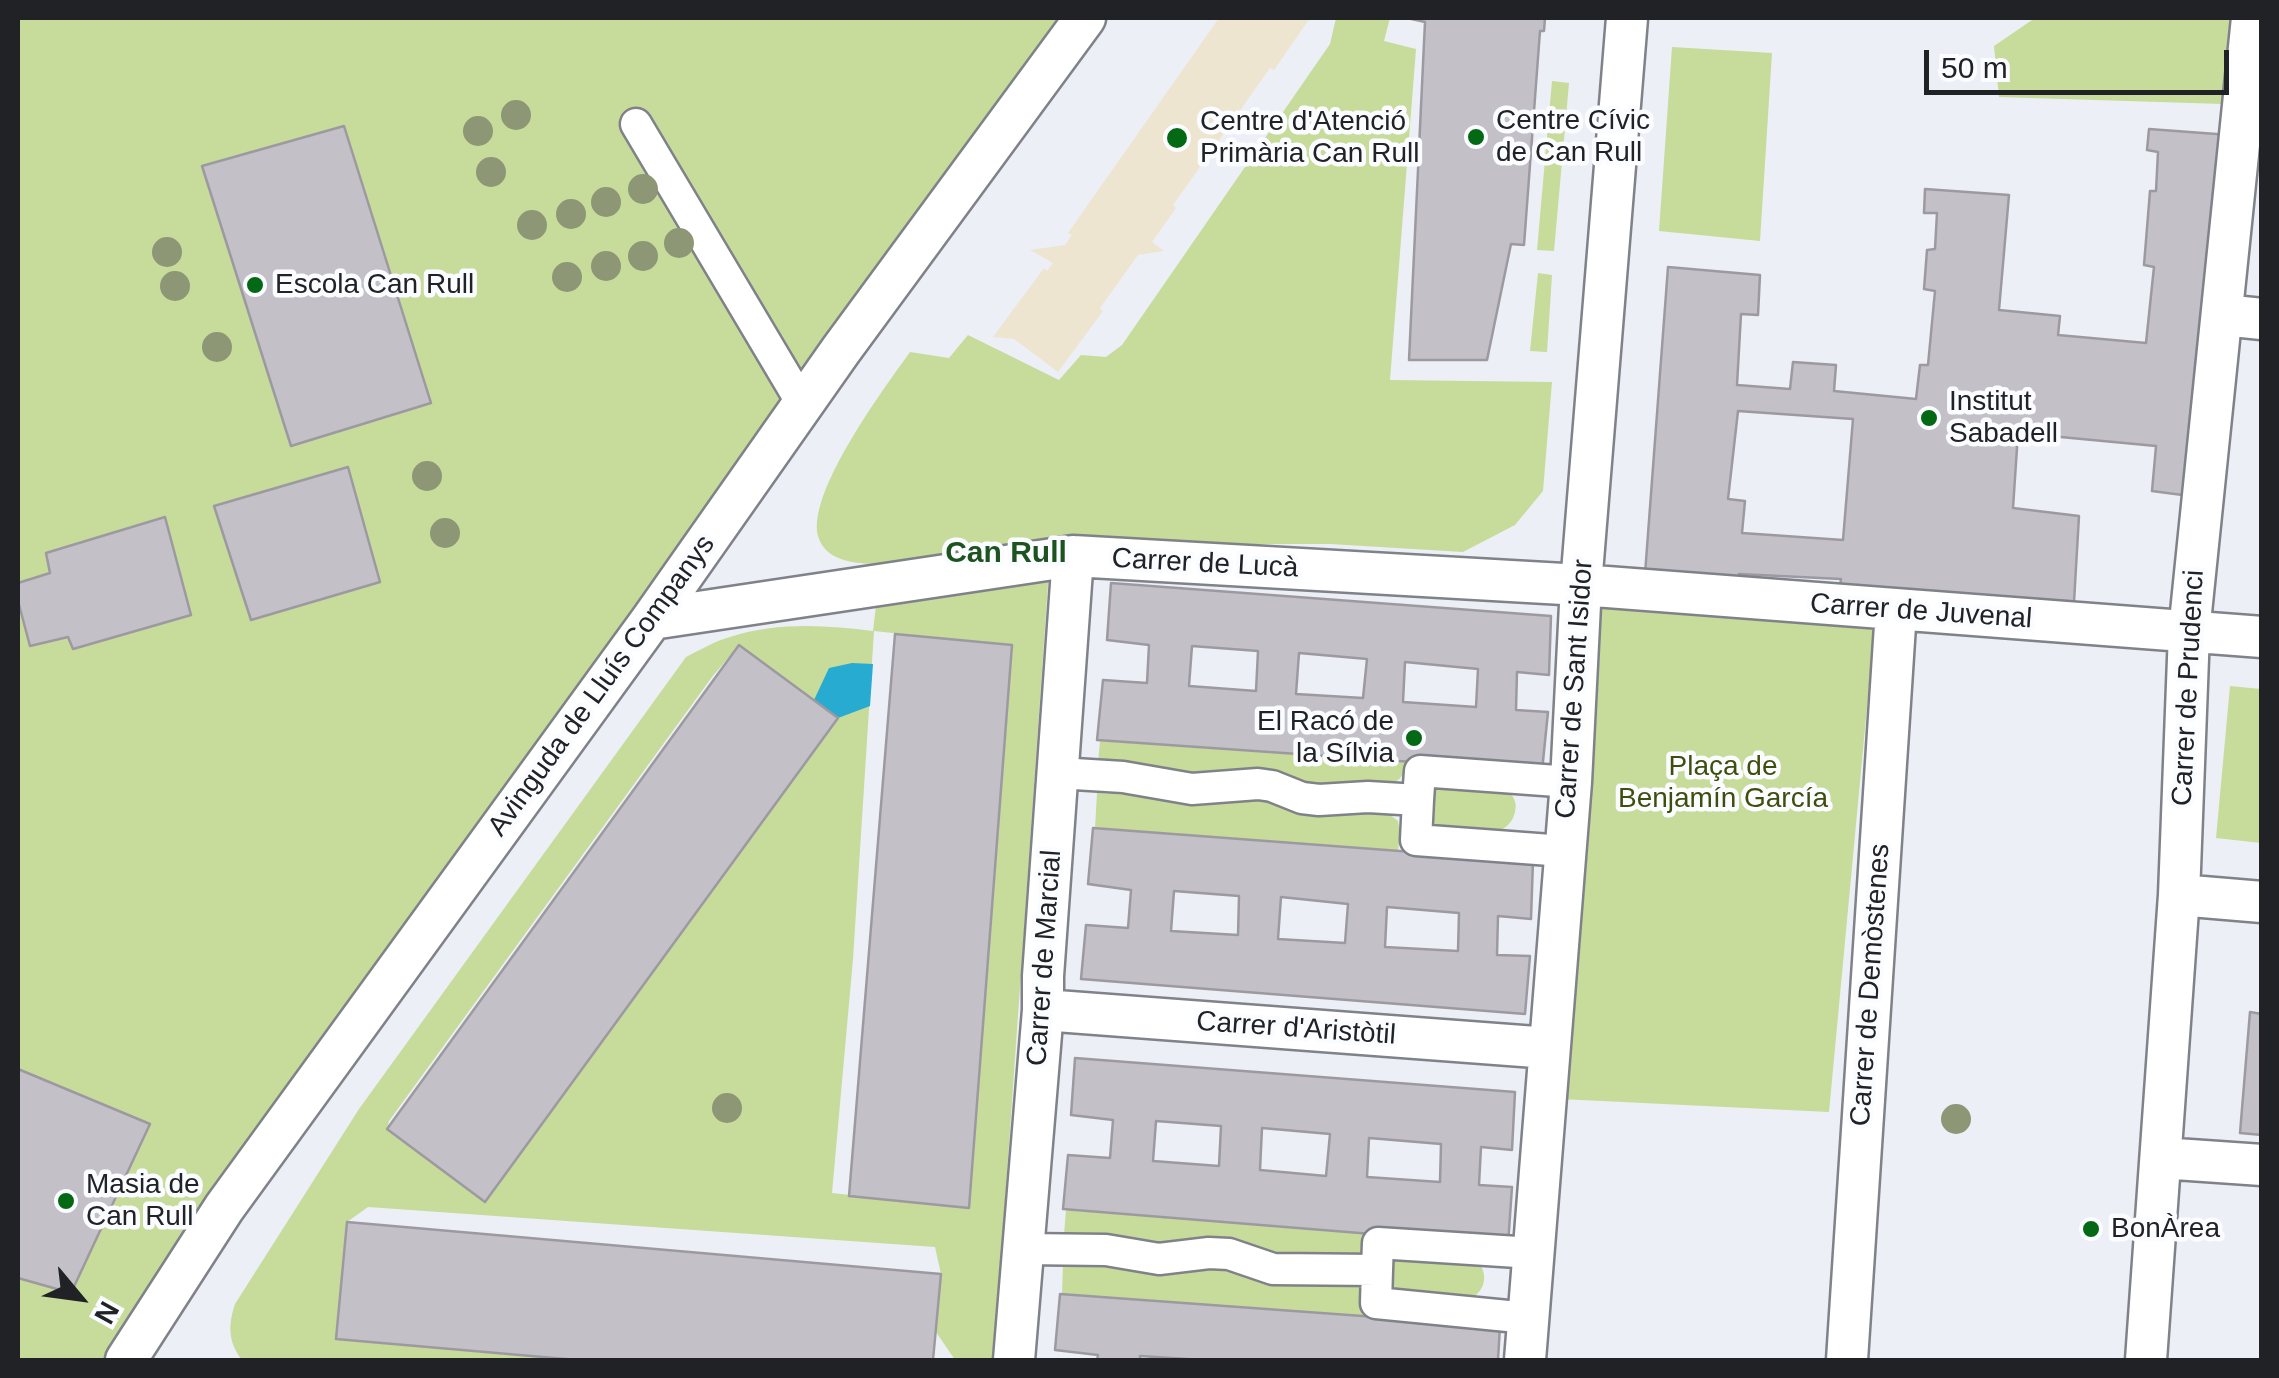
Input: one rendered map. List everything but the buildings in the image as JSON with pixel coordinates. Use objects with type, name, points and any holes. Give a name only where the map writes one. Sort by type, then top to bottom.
[{"type":"street","name":"Avinguda de Lluís Companys","points":[[126,1360],[224,1208],[652,618],[841,350],[1085,18]]},
{"type":"street","name":"Carrer de Sant Isidor","points":[[1525,1360],[1627,18]]},
{"type":"street","name":"Carrer de Prudenci","points":[[2146,1360],[2179,895],[2189,632],[2242,317],[2252,18]]},
{"type":"street","points":[[636,124],[803,405]]},
{"type":"street","name":"Carrer de Lucà","points":[[652,618],[1073,556],[1582,586]]},
{"type":"street","name":"Carrer de Marcial","points":[[1014,1360],[1043,1010],[1073,556]]},
{"type":"street","name":"Carrer de Juvenal","points":[[1582,586],[2262,637]]},
{"type":"street","name":"Carrer de Demòstenes","points":[[1847,1360],[1896,610]]},
{"type":"street","points":[[1564,850],[1416,840],[1420,771],[1571,782]]},
{"type":"street","points":[[1058,774],[1123,777],[1192,788],[1258,784],[1319,800],[1418,800]]},
{"type":"street","points":[[2179,895],[2262,902]]},
{"type":"street","name":"Carrer d'Aristòtil","points":[[1043,1010],[1549,1048]]},
{"type":"street","points":[[2161,1158],[2262,1165]]},
{"type":"street","points":[[1528,1318],[1376,1302],[1378,1242],[1533,1253]]},
{"type":"street","points":[[1024,1248],[1106,1250],[1158,1258],[1228,1254],[1273,1270],[1377,1270]]},
{"type":"shaded area","name":"Centre d'Atenció Primària Can Rull","points":[[1219,18],[1310,18],[1173,205],[1176,208],[1152,242],[1164,251],[1138,255],[1058,372],[1014,339],[993,337],[1044,268],[1047,271],[1053,263],[1030,250],[1065,245],[1072,235],[1068,233]]},
{"type":"green space","points":[[18,18],[1085,18],[126,1360],[18,1360]]},
{"type":"green space","points":[[1336,18],[1390,18],[1384,41],[1416,49],[1390,380],[1552,382],[1543,491],[1515,525],[1463,552],[1330,544],[1074,544],[872,564],[849,561],[828,552],[819,539],[817,520],[823,497],[849,443],[910,352],[949,358],[968,335],[1059,380],[1081,355],[1106,357],[1122,345],[1330,44]]},
{"type":"green space","points":[[2035,18],[2236,18],[2223,104],[1999,97],[1994,46]]},
{"type":"green space","points":[[1672,47],[1772,53],[1760,241],[1659,231]]},
{"type":"green space","points":[[1552,81],[1569,83],[1554,251],[1537,250]]},
{"type":"green space","points":[[1538,273],[1552,275],[1547,352],[1530,351]]},
{"type":"green space","points":[[1049,570],[994,1360],[955,1360],[936,1332],[941,1274],[935,1247],[368,1207],[347,1222],[336,1339],[577,1360],[242,1360],[231,1333],[235,1304],[359,1109],[686,657],[724,639],[765,629],[819,626],[873,631],[876,606]],"holes":[[[874,631],[1012,646],[968,1208],[832,1193],[853,959]],[[739,645],[838,718],[484,1202],[387,1129],[389,1121]]]},
{"type":"green space","name":"Plaça de Benjamín García","points":[[1602,608],[1875,622],[1829,1112],[1560,1099]]},
{"type":"green space","points":[[2230,686],[2261,689],[2261,843],[2216,838]]},
{"type":"green space","points":[[1100,741],[1405,762],[1405,766],[1394,783],[1337,789],[1167,774],[1140,765],[1098,763]]},
{"type":"green space","points":[[1427,779],[1502,785],[1513,797],[1515,812],[1510,823],[1489,834],[1423,830]]},
{"type":"green space","points":[[1097,793],[1187,798],[1244,795],[1384,810],[1398,821],[1398,851],[1095,828]]},
{"type":"green space","points":[[1066,1210],[1369,1234],[1364,1252],[1312,1259],[1064,1235]]},
{"type":"green space","points":[[1394,1248],[1479,1263],[1484,1274],[1481,1288],[1469,1300],[1390,1296]]},
{"type":"green space","points":[[1063,1264],[1152,1268],[1191,1264],[1357,1284],[1363,1291],[1367,1316],[1062,1294]]},
{"type":"water","points":[[873,664],[870,706],[838,718],[814,700],[829,668]]},
{"type":"place","name":"Centre Cívic de Can Rull","points":[[1476,137]]},
{"type":"place","name":"Centre d'Atenció Primària Can Rull","points":[[1177,138]]},
{"type":"place","name":"Escola Can Rull","points":[[255,285]]},
{"type":"place","name":"Institut Sabadell","points":[[1929,418]]},
{"type":"place","name":"El Racó de la Sílvia","points":[[1414,738]]},
{"type":"place","name":"Masia de Can Rull","points":[[66,1201]]},
{"type":"place","name":"BonÀrea","points":[[2091,1229]]},
{"type":"district","name":"Can Rull","points":[[1006,554]]}]
